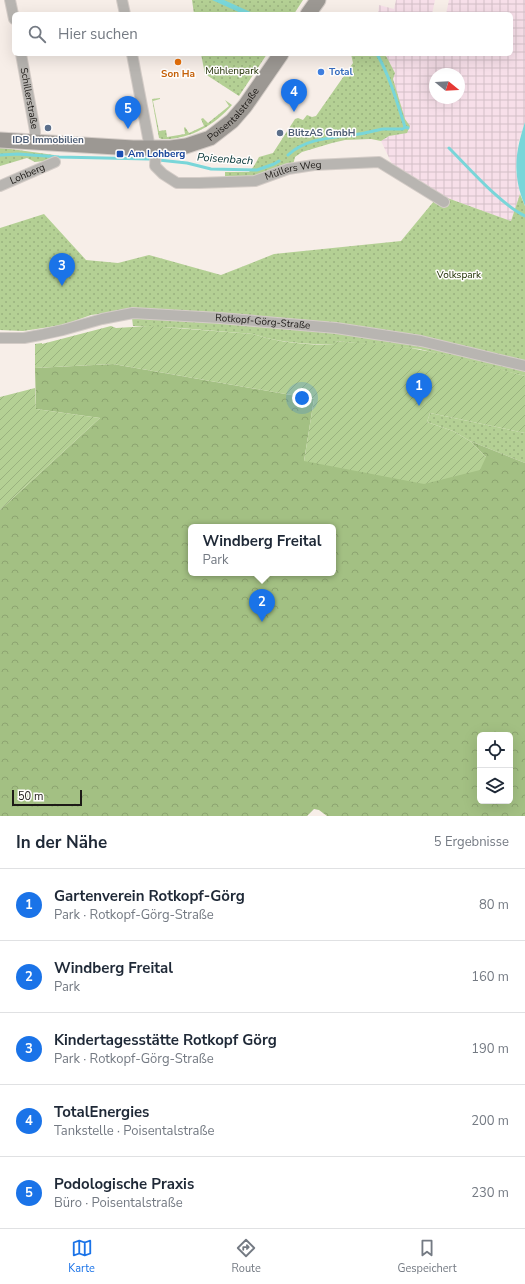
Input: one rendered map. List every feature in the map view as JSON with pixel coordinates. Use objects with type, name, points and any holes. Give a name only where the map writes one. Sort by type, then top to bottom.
[{"type":"main road","points":[[309,12],[318,0]]},
{"type":"main road","name":"Poisentalstraße","points":[[0,140],[154,153],[197,143],[210,138],[226,125],[245,106],[280,56]]},
{"type":"street","points":[[10,0],[13,12]]},
{"type":"street","points":[[122,0],[125,12]]},
{"type":"street","name":"Schillerstraße","points":[[21,56],[35,131],[35,142]]},
{"type":"street","points":[[132,56],[154,153]]},
{"type":"street","name":"Müllers Weg","points":[[154,153],[155,166],[163,174],[177,183],[255,181],[288,169],[307,166],[379,162],[444,202]]},
{"type":"street","name":"Lohberg","points":[[0,186],[55,162]]},
{"type":"street","name":"Rotkopf-Görg-Straße","points":[[0,338],[24,338],[63,330],[102,319],[133,314],[220,318],[336,328],[421,341],[525,366]]},
{"type":"shaded area","points":[[396,0],[435,0],[432,12],[378,12],[379,5],[394,9]]},
{"type":"shaded area","points":[[449,0],[525,0],[525,122],[518,144],[516,171],[520,194],[511,221],[439,195],[393,166],[381,141],[389,136],[373,56],[513,56],[513,12],[446,12]]},
{"type":"green space","points":[[192,0],[303,0],[295,12],[194,12]]},
{"type":"green space","name":"Mühlenpark","points":[[201,56],[266,56],[239,96],[205,74]]},
{"type":"green space","points":[[351,56],[386,56],[395,73],[393,79],[405,119],[410,126],[407,133],[389,136],[381,141],[371,139],[345,140],[332,143],[302,152],[295,157],[293,165],[254,180],[225,179],[225,172],[249,172],[259,157],[273,153],[295,119],[298,118],[303,120],[307,115],[312,117],[316,116],[353,63]]},
{"type":"green space","points":[[160,98],[153,101],[159,131],[166,130],[167,137],[185,134],[185,127],[189,133],[204,126],[201,119],[203,118],[208,123],[229,106],[225,100],[232,105],[218,119],[201,130],[182,137],[162,139],[159,138],[152,99]]},
{"type":"green space","points":[[0,148],[54,155],[53,160],[35,162],[27,158],[0,166]]},
{"type":"green space","name":"Volkspark","points":[[520,194],[525,206],[525,376],[420,349],[335,341],[335,345],[304,343],[283,341],[253,334],[133,326],[131,310],[91,315],[63,325],[23,331],[0,330],[0,228],[44,214],[86,260],[118,263],[149,255],[221,275],[274,254],[401,241],[439,195],[511,221]]},
{"type":"green space","points":[[111,326],[116,328],[149,326],[253,334],[273,340],[303,344],[334,345],[335,341],[389,345],[434,352],[460,358],[525,376],[525,433],[430,413],[427,422],[453,431],[470,441],[486,457],[480,470],[424,484],[304,461],[314,399],[113,364],[35,368],[35,344],[42,344]]},
{"type":"green space","points":[[113,364],[314,399],[304,461],[486,457],[470,441],[525,463],[525,816],[327,816],[319,810],[314,809],[307,816],[0,816],[0,510],[100,418],[36,409],[35,368]]},
{"type":"green space","points":[[35,388],[36,409],[100,418],[0,510],[0,397]]},
{"type":"green space","points":[[430,413],[525,433],[525,463],[470,441],[453,431],[427,422]]},
{"type":"water","points":[[212,0],[224,0],[251,12],[239,12]]},
{"type":"water","points":[[525,122],[525,206],[518,184],[516,164],[519,144]]},
{"type":"waterway","points":[[378,56],[396,99],[405,127]]},
{"type":"waterway","name":"Poisenbach","points":[[288,155],[304,145],[322,139],[362,134],[384,129],[408,128]]},
{"type":"waterway","name":"Poisenbach","points":[[449,148],[505,203],[525,216]]},
{"type":"waterway","name":"Poisenbach","points":[[0,155],[18,154],[59,157],[149,159],[187,163],[211,169],[257,170],[279,161]]},
{"type":"place","name":"Son Ha","points":[[178,62]]},
{"type":"place","name":"Total","points":[[321,72]]},
{"type":"place","name":"TotalEnergies","points":[[294,112]]},
{"type":"place","name":"IDB Immobilien","points":[[48,128]]},
{"type":"place","name":"Podologische Praxis","points":[[128,129]]},
{"type":"place","name":"BlitzAS GmbH","points":[[280,133]]},
{"type":"place","name":"Am Lohberg","points":[[120,154]]},
{"type":"place","name":"Kindertagesstätte Rotkopf Görg","points":[[62,286]]},
{"type":"place","name":"Gartenverein Rotkopf-Görg","points":[[419,406]]},
{"type":"place","name":"Windberg Freital","points":[[262,622]]}]
